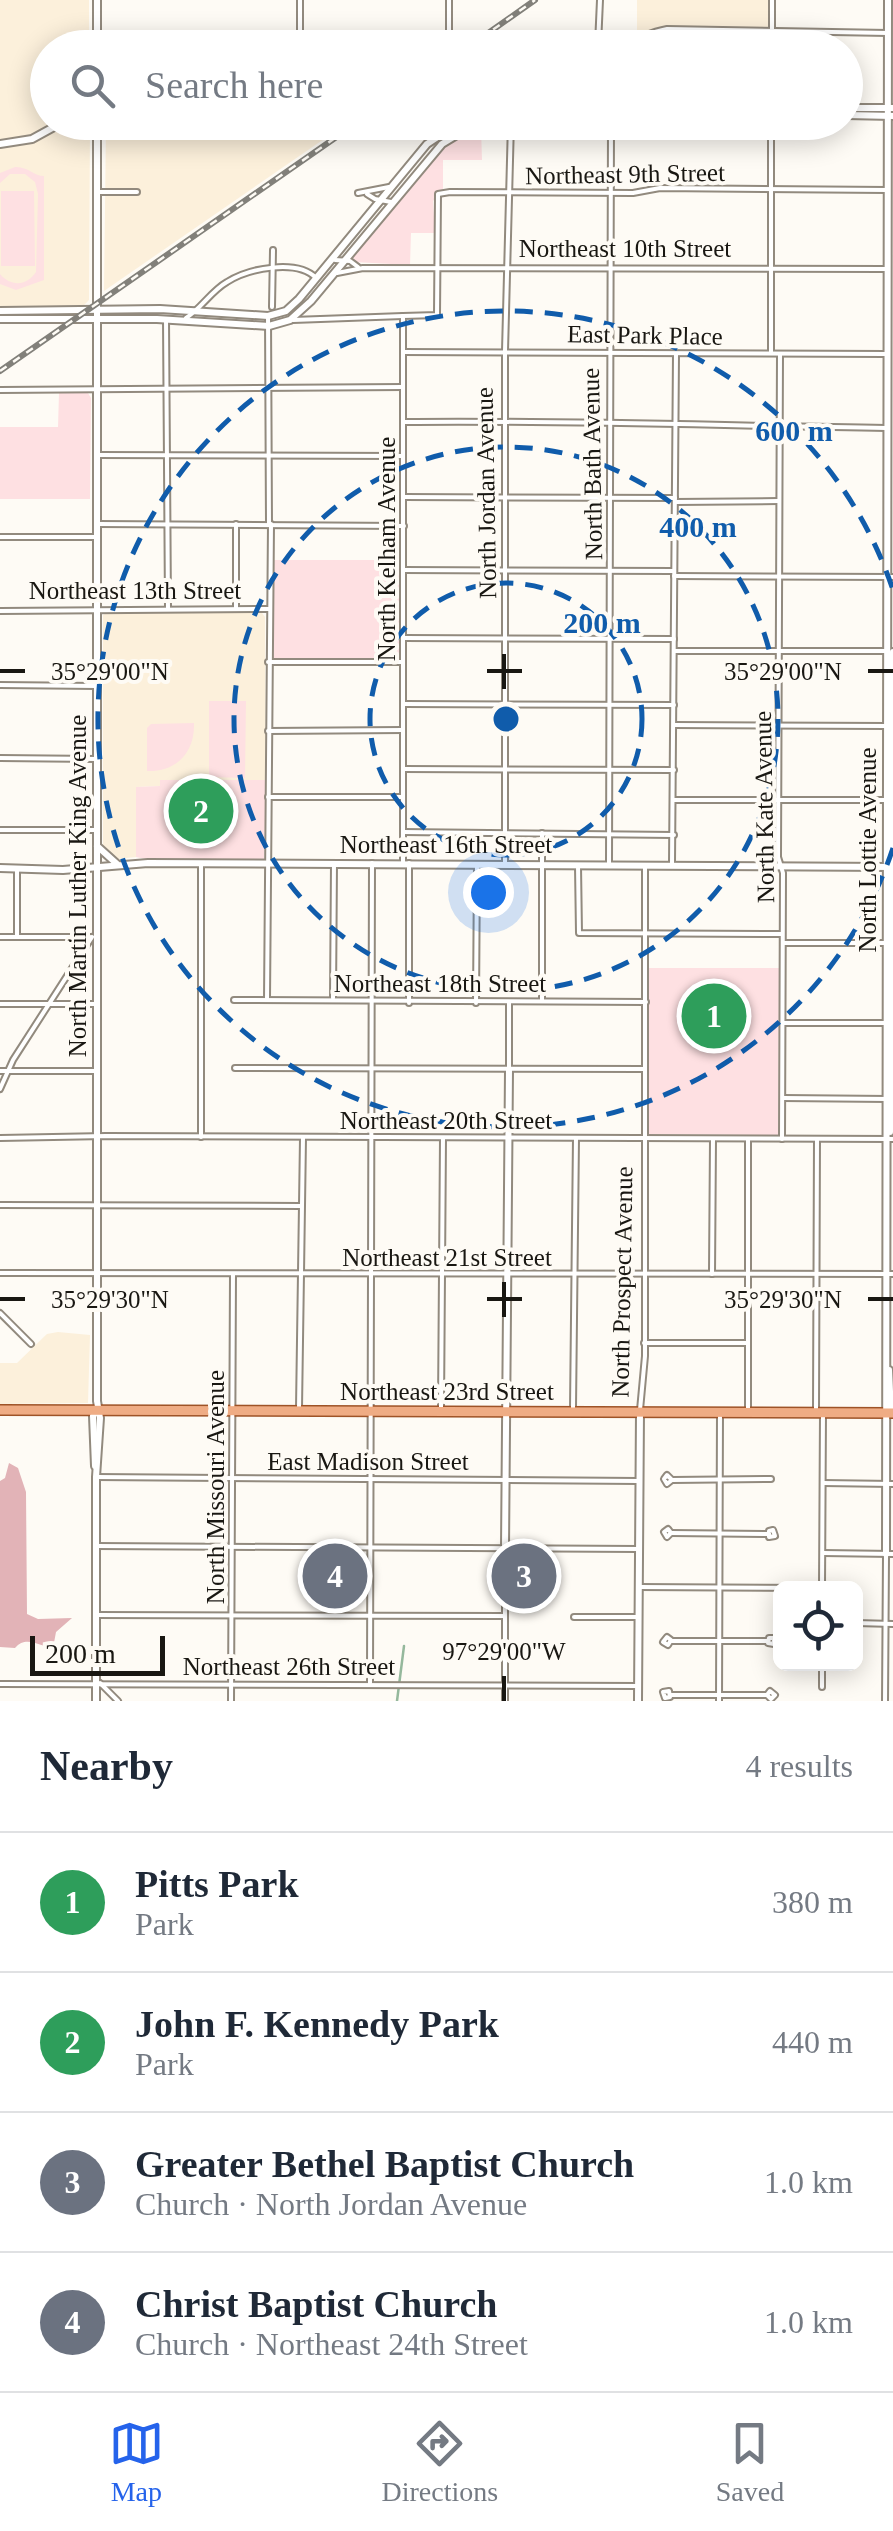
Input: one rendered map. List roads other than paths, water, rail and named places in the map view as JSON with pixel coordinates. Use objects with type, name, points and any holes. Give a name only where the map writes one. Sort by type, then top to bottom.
[{"type":"main road","points":[[97,0],[97,30]]},
{"type":"main road","name":"North Lottie Avenue","points":[[888,0],[886,428],[892,654],[889,1554]]},
{"type":"main road","points":[[863,112],[890,112]]},
{"type":"main road","points":[[0,144],[30,139]]},
{"type":"main road","name":"North Martin Luther King Avenue","points":[[96,1701],[93,1416],[97,1410],[97,140]]},
{"type":"main road","points":[[0,315],[96,308],[268,316],[286,311],[433,140]]},
{"type":"main road","points":[[0,315],[171,319],[268,326],[290,320],[308,304],[446,140]]},
{"type":"main road","points":[[97,846],[118,865]]},
{"type":"main road","name":"Northeast 16th Street","points":[[0,868],[62,870],[201,863],[891,867]]},
{"type":"main road","points":[[505,1548],[509,1070]]},
{"type":"main road","name":"Northeast 23rd Street","points":[[0,1410],[890,1413]]},
{"type":"main road","name":"North Prospect Avenue","points":[[638,1701],[640,1412]]},
{"type":"street","points":[[300,0],[300,30]]},
{"type":"street","points":[[449,30],[450,0]]},
{"type":"street","points":[[599,30],[600,0]]},
{"type":"street","points":[[772,0],[772,30]]},
{"type":"street","points":[[662,30],[702,30]]},
{"type":"street","points":[[863,33],[888,33]]},
{"type":"street","name":"North Jordan Avenue","points":[[504,864],[505,351],[511,140]]},
{"type":"street","name":"North Bath Avenue","points":[[608,864],[611,140]]},
{"type":"street","points":[[771,140],[771,354]]},
{"type":"street","points":[[392,201],[360,193],[384,189],[397,181]]},
{"type":"street","name":"Northeast 9th Street","points":[[438,268],[438,194],[632,193],[660,188],[887,190]]},
{"type":"street","points":[[97,192],[136,192]]},
{"type":"street","points":[[272,307],[273,250]]},
{"type":"street","points":[[330,262],[344,260]]},
{"type":"street","name":"Northeast 10th Street","points":[[344,260],[363,268]]},
{"type":"street","name":"Northeast 10th Street","points":[[332,275],[363,268],[886,269]]},
{"type":"street","points":[[290,320],[437,315],[438,268]]},
{"type":"street","points":[[168,608],[166,387],[171,319],[188,318],[228,281],[272,269],[305,269],[316,278]]},
{"type":"street","points":[[308,304],[316,317]]},
{"type":"street","points":[[266,1000],[268,316]]},
{"type":"street","name":"North Kelham Avenue","points":[[402,316],[403,832],[410,1003]]},
{"type":"street","name":"East Park Place","points":[[403,352],[886,354]]},
{"type":"street","points":[[672,865],[676,354]]},
{"type":"street","name":"North Kate Avenue","points":[[780,354],[782,1139]]},
{"type":"street","points":[[0,390],[403,387]]},
{"type":"street","points":[[403,422],[886,428]]},
{"type":"street","points":[[97,455],[403,456]]},
{"type":"street","points":[[404,497],[779,501]]},
{"type":"street","points":[[97,524],[404,526]]},
{"type":"street","points":[[236,524],[236,609]]},
{"type":"street","points":[[0,536],[97,537]]},
{"type":"street","points":[[404,570],[890,576]]},
{"type":"street","name":"Northeast 13th Street","points":[[0,610],[270,610]]},
{"type":"street","points":[[405,638],[674,639]]},
{"type":"street","points":[[674,651],[892,654]]},
{"type":"street","points":[[268,662],[405,662]]},
{"type":"street","points":[[0,685],[97,686]]},
{"type":"street","points":[[405,704],[674,705]]},
{"type":"street","points":[[674,725],[891,726]]},
{"type":"street","points":[[268,731],[405,730]]},
{"type":"street","points":[[0,758],[97,759]]},
{"type":"street","points":[[404,769],[674,770]]},
{"type":"street","points":[[268,797],[403,797]]},
{"type":"street","points":[[674,800],[891,800]]},
{"type":"street","points":[[0,830],[97,830]]},
{"type":"street","points":[[403,832],[674,835]]},
{"type":"street","points":[[542,833],[542,1001]]},
{"type":"street","points":[[201,863],[201,1137]]},
{"type":"street","points":[[333,1000],[334,863]]},
{"type":"street","points":[[370,1684],[372,863]]},
{"type":"street","points":[[476,1003],[477,864]]},
{"type":"street","points":[[578,864],[579,933],[782,934]]},
{"type":"street","name":"North Prospect Avenue","points":[[640,1412],[646,1138],[645,865]]},
{"type":"street","points":[[17,868],[17,937]]},
{"type":"street","points":[[0,937],[95,936]]},
{"type":"street","points":[[0,1088],[3,1071],[95,936]]},
{"type":"street","points":[[782,943],[890,943]]},
{"type":"street","name":"Northeast 18th Street","points":[[234,1000],[646,1002]]},
{"type":"street","points":[[509,1002],[509,1070]]},
{"type":"street","points":[[0,1004],[97,1004]]},
{"type":"street","points":[[782,1022],[890,1023]]},
{"type":"street","points":[[235,1068],[645,1068]]},
{"type":"street","points":[[3,1071],[97,1071]]},
{"type":"street","points":[[782,1098],[890,1098]]},
{"type":"street","name":"Northeast 20th Street","points":[[0,1138],[889,1139]]},
{"type":"street","points":[[299,1410],[302,1138]]},
{"type":"street","points":[[441,1411],[442,1138]]},
{"type":"street","points":[[573,1412],[576,1138]]},
{"type":"street","points":[[712,1139],[712,1276]]},
{"type":"street","points":[[748,1139],[748,1413]]},
{"type":"street","points":[[817,1139],[822,1581]]},
{"type":"street","points":[[0,1205],[300,1206]]},
{"type":"street","name":"Northeast 21st Street","points":[[0,1272],[889,1274]]},
{"type":"street","name":"North Missouri Avenue","points":[[231,1701],[234,1274]]},
{"type":"street","points":[[0,1313],[31,1344]]},
{"type":"street","points":[[644,1342],[748,1343]]},
{"type":"street","points":[[719,1698],[720,1412]]},
{"type":"street","name":"East Madison Street","points":[[96,1477],[639,1481]]},
{"type":"street","points":[[672,1480],[771,1480]]},
{"type":"street","points":[[823,1483],[889,1484]]},
{"type":"street","points":[[672,1533],[768,1534]]},
{"type":"street","points":[[96,1546],[639,1549]]},
{"type":"street","points":[[505,1548],[505,1701]]},
{"type":"street","points":[[822,1553],[889,1554]]},
{"type":"street","name":"North Lottie Avenue","points":[[886,1701],[889,1554]]},
{"type":"street","points":[[639,1587],[773,1588]]},
{"type":"street","points":[[96,1615],[505,1616]]},
{"type":"street","points":[[574,1617],[639,1617]]},
{"type":"street","points":[[863,1624],[893,1624]]},
{"type":"street","points":[[671,1641],[767,1641]]},
{"type":"street","points":[[822,1671],[822,1687]]},
{"type":"street","points":[[98,1683],[118,1701]]},
{"type":"street","name":"Northeast 26th Street","points":[[0,1684],[638,1686]]},
{"type":"street","points":[[671,1694],[719,1698],[767,1695]]},
{"type":"waterway","points":[[397,1701],[404,1646]]},
{"type":"railway","points":[[492,30],[535,0]]},
{"type":"railway","points":[[0,371],[332,140]]},
{"type":"place","name":"John F. Kennedy Park","points":[[201,811]]},
{"type":"place","name":"Pitts Park","points":[[714,1016]]},
{"type":"place","name":"Christ Baptist Church","points":[[335,1576]]},
{"type":"place","name":"Greater Bethel Baptist Church","points":[[524,1576]]}]
